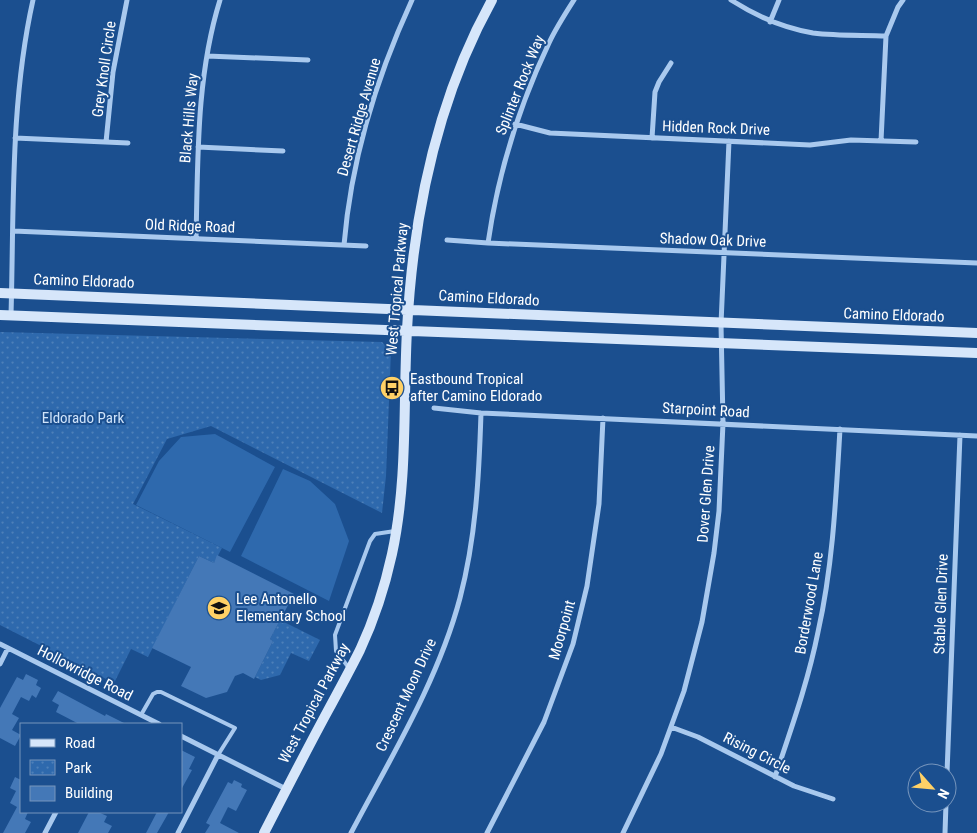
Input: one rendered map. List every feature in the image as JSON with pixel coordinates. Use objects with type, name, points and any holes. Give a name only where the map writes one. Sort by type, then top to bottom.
[{"type":"main road","name":"West Tropical Parkway","points":[[264,833],[360,650],[376,610],[392,554],[402,487],[407,331],[420,204],[440,121],[456,74],[492,0]]},
{"type":"main road","name":"Camino Eldorado","points":[[0,293],[977,333]]},
{"type":"main road","points":[[0,315],[977,353]]},
{"type":"street","points":[[11,315],[17,101],[24,44],[33,0]]},
{"type":"street","name":"Grey Knoll Circle","points":[[106,142],[113,72],[127,0]]},
{"type":"street","name":"Black Hills Way","points":[[196,239],[201,99],[207,56],[220,0]]},
{"type":"street","name":"Desert Ridge Avenue","points":[[344,245],[346,218],[356,165],[377,87],[400,25],[412,0]]},
{"type":"street","name":"Splinter Rock Way","points":[[488,243],[493,209],[515,124],[549,43],[574,0]]},
{"type":"street","points":[[731,0],[770,22],[812,32],[886,36]]},
{"type":"street","points":[[770,22],[779,0]]},
{"type":"street","points":[[880,141],[886,36],[898,7],[903,0]]},
{"type":"street","points":[[207,56],[308,60]]},
{"type":"street","points":[[652,138],[655,92],[671,63]]},
{"type":"street","name":"Hidden Rock Drive","points":[[515,124],[550,133],[652,138],[810,144],[851,140],[916,142]]},
{"type":"street","points":[[15,138],[128,143]]},
{"type":"street","name":"Dover Glen Drive","points":[[623,833],[661,754],[684,691],[702,622],[714,553],[723,423],[721,324],[728,141]]},
{"type":"street","points":[[198,147],[283,151]]},
{"type":"street","name":"Old Ridge Road","points":[[13,231],[366,246]]},
{"type":"street","name":"Shadow Oak Drive","points":[[447,240],[977,263]]},
{"type":"street","name":"Starpoint Road","points":[[434,408],[481,413],[977,436]]},
{"type":"street","name":"Crescent Moon Drive","points":[[351,833],[421,699],[444,645],[460,599],[476,512],[481,413]]},
{"type":"street","name":"Moorpoint","points":[[487,833],[544,722],[573,644],[587,586],[599,504],[603,418]]},
{"type":"street","name":"Borderwood Lane","points":[[775,778],[803,694],[827,585],[835,521],[840,429]]},
{"type":"street","name":"Stable Glen Drive","points":[[947,763],[960,435]]},
{"type":"street","name":"Hollowridge Road","points":[[0,644],[156,723]]},
{"type":"street","points":[[0,664],[8,648]]},
{"type":"street","name":"Rising Circle","points":[[672,727],[698,737],[775,778],[833,799]]},
{"type":"street","points":[[182,737],[286,789]]},
{"type":"street","points":[[178,833],[218,755]]},
{"type":"street","points":[[45,833],[55,813]]},
{"type":"street","points":[[945,833],[946,813]]},
{"type":"lane","points":[[350,669],[336,652],[334,635],[370,541],[375,534],[396,530]]},
{"type":"lane","points":[[140,715],[153,694],[161,692],[235,728],[218,755]]},
{"type":"green space","name":"Eldorado Park","points":[[0,332],[382,342],[391,351],[386,476],[382,513],[211,426],[167,439],[133,504],[222,548],[214,563],[199,556],[148,657],[131,649],[114,683],[0,625]]},
{"type":"green space","points":[[215,434],[275,467],[230,552],[136,505],[159,461],[181,437]]},
{"type":"green space","points":[[283,469],[310,481],[335,504],[349,541],[329,601],[241,556]]},
{"type":"green space","points":[[280,620],[320,640],[309,661],[291,653],[280,675],[261,680],[255,677],[273,641],[270,639]]},
{"type":"building","points":[[217,555],[294,594],[270,639],[273,641],[254,679],[243,673],[235,676],[227,692],[206,698],[181,686],[191,667],[152,648],[199,556],[214,563]]},
{"type":"building","points":[[26,674],[38,680],[36,685],[41,688],[36,698],[32,695],[29,701],[21,697],[12,714],[19,718],[12,730],[20,734],[15,746],[0,738],[0,708],[17,677],[23,680]]},
{"type":"building","points":[[58,691],[105,716],[106,714],[124,723],[77,723],[56,712],[59,705],[52,701]]},
{"type":"building","points":[[182,750],[195,757],[189,769],[192,770],[182,788]]},
{"type":"building","points":[[15,777],[20,780],[20,813],[28,813],[25,819],[31,822],[25,833],[3,833],[17,807],[10,803],[16,791],[10,788]]},
{"type":"building","points":[[234,780],[242,784],[241,787],[247,790],[236,811],[228,807],[220,823],[239,833],[205,833],[210,825],[206,823],[228,782],[232,784]]},
{"type":"building","points":[[88,813],[100,813],[107,816],[104,822],[112,826],[108,833],[78,833]]},
{"type":"building","points":[[156,813],[168,813],[157,833],[146,833]]},
{"type":"place","name":"Eastbound Tropical after Camino Eldorado","points":[[392,388]]},
{"type":"place","name":"Lee Antonello Elementary School","points":[[219,608]]}]
